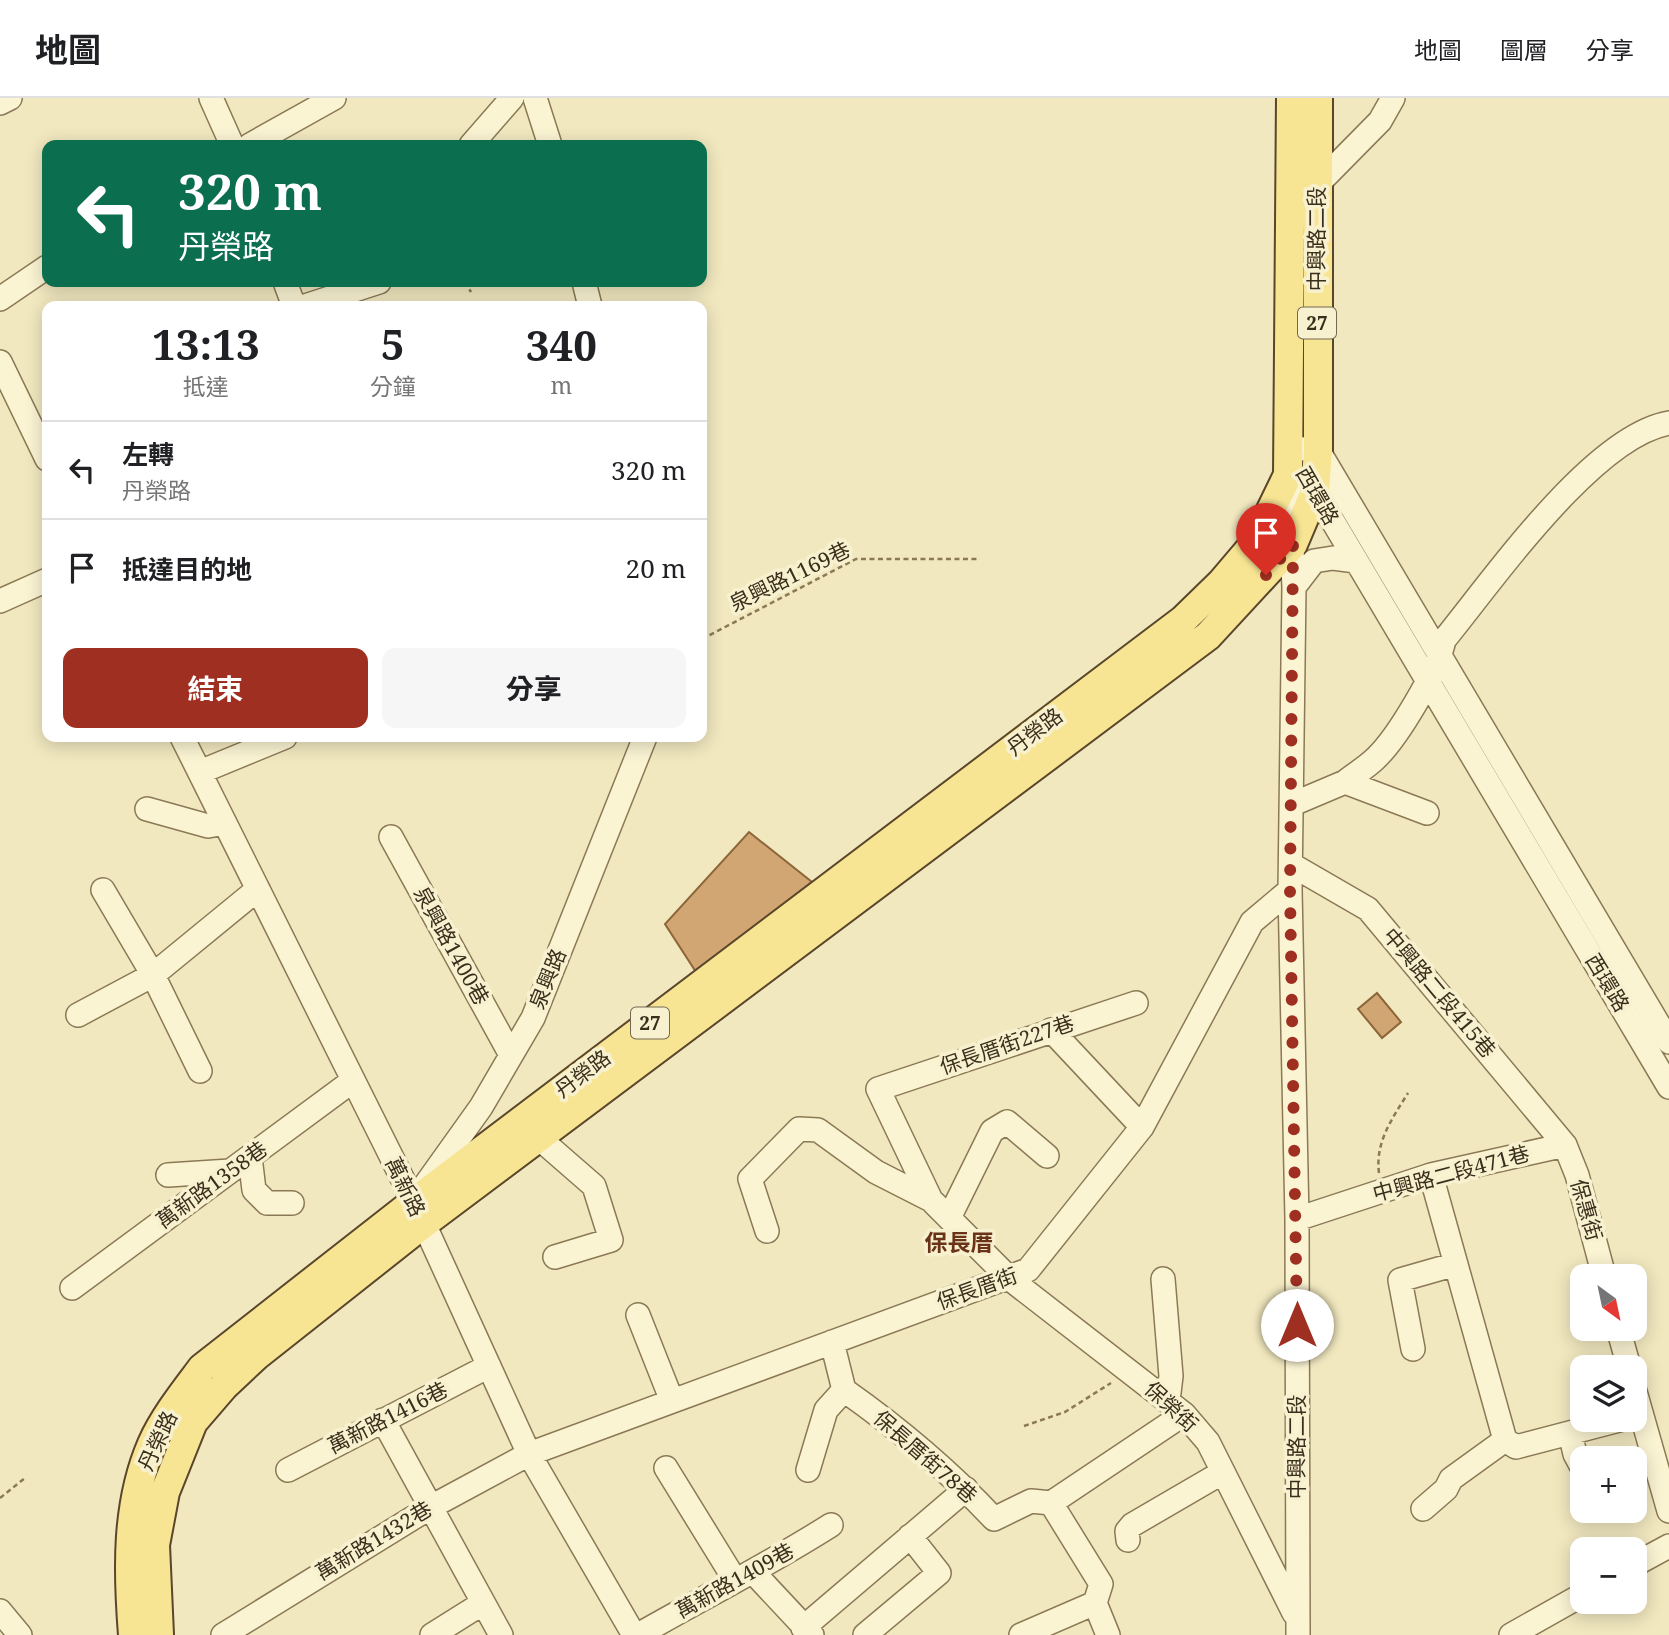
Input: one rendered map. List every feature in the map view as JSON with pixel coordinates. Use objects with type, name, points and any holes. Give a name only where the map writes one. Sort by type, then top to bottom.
[{"type":"main road","name":"中興路二段","points":[[1289,461],[1291,98]]},
{"type":"main road","name":"中興路二段","points":[[1293,544],[1315,492],[1318,450],[1318,98]]},
{"type":"main road","name":"丹榮路","points":[[159,1635],[155,1545],[165,1492],[193,1422],[256,1356],[418,1213],[540,1139],[1183,620],[1221,583],[1255,544],[1289,461]]},
{"type":"main road","name":"丹榮路","points":[[133,1635],[128,1554],[139,1483],[152,1444],[176,1403],[202,1368],[418,1213],[875,867],[1208,636],[1293,544]]},
{"type":"street","points":[[0,103],[10,98]]},
{"type":"street","points":[[211,98],[231,140]]},
{"type":"street","points":[[259,140],[334,98]]},
{"type":"street","points":[[475,140],[512,98]]},
{"type":"street","points":[[535,98],[548,140]]},
{"type":"street","points":[[1289,206],[1317,189],[1380,121],[1393,98]]},
{"type":"street","points":[[0,299],[42,270]]},
{"type":"street","points":[[320,301],[364,287]]},
{"type":"street","points":[[0,362],[42,449]]},
{"type":"street","points":[[1293,804],[1345,782],[1377,757],[1429,681],[1444,640],[1549,512],[1611,451],[1633,436],[1669,423]]},
{"type":"street","name":"西環路","points":[[1669,1042],[1318,450],[1289,461],[1315,492],[1669,1087]]},
{"type":"street","name":"中興路二段","points":[[1289,461],[1294,587],[1290,890],[1297,1219],[1298,1627]]},
{"type":"street","points":[[1294,587],[1314,561],[1333,558],[1356,561]]},
{"type":"street","points":[[0,601],[42,582]]},
{"type":"street","name":"萬新路","points":[[185,742],[418,1213],[529,1454],[636,1635]]},
{"type":"street","points":[[200,772],[273,742]]},
{"type":"street","name":"泉興路","points":[[418,1213],[533,1018],[643,742]]},
{"type":"street","points":[[1345,782],[1427,813]]},
{"type":"street","points":[[147,809],[208,826],[225,823]]},
{"type":"street","name":"泉興路1400巷","points":[[391,838],[511,1055]]},
{"type":"street","name":"中興路二段415巷","points":[[1292,865],[1368,909],[1565,1145]]},
{"type":"street","points":[[78,1015],[153,975],[258,889]]},
{"type":"street","points":[[103,890],[153,975],[200,1071]]},
{"type":"street","name":"保長厝街","points":[[529,1454],[996,1281],[1010,1279],[1028,1270],[1142,1127],[1252,922],[1290,890]]},
{"type":"street","name":"保長厝街227巷","points":[[931,1200],[878,1089],[1136,1003]]},
{"type":"street","points":[[1051,1030],[1142,1127]]},
{"type":"street","name":"萬新路1358巷","points":[[72,1288],[351,1082]]},
{"type":"street","points":[[949,1218],[992,1131],[1007,1122],[1046,1156]]},
{"type":"street","points":[[767,1231],[750,1179],[799,1129],[818,1130],[876,1172],[931,1200]]},
{"type":"street","points":[[540,1139],[594,1186],[611,1240],[555,1257]]},
{"type":"street","name":"中興路二段471巷","points":[[1297,1219],[1431,1175],[1565,1145]]},
{"type":"street","name":"保惠街","points":[[1565,1145],[1577,1175],[1601,1264]]},
{"type":"street","points":[[250,1157],[254,1189],[267,1203],[292,1203]]},
{"type":"street","points":[[169,1175],[230,1171]]},
{"type":"street","points":[[1431,1175],[1505,1440],[1516,1447],[1574,1432]]},
{"type":"street","name":"保榮街","points":[[931,1200],[1010,1279],[1176,1407],[1208,1442],[1298,1627]]},
{"type":"street","points":[[1413,1349],[1399,1280],[1456,1264]]},
{"type":"street","points":[[1108,1635],[1095,1603],[1101,1584],[1051,1503],[1176,1407],[1163,1279]]},
{"type":"street","points":[[638,1315],[672,1401]]},
{"type":"street","points":[[808,1469],[826,1410],[844,1390],[832,1342]]},
{"type":"street","name":"萬新路1416巷","points":[[288,1470],[489,1367]]},
{"type":"street","name":"保長厝街78巷","points":[[844,1390],[885,1419],[966,1489],[994,1519],[1031,1501],[1051,1503]]},
{"type":"street","points":[[383,1420],[501,1635]]},
{"type":"street","points":[[1639,1432],[1669,1511]]},
{"type":"street","points":[[1570,1433],[1573,1446]]},
{"type":"street","points":[[1423,1509],[1446,1489],[1451,1479],[1505,1440]]},
{"type":"street","name":"萬新路1432巷","points":[[223,1635],[279,1598],[429,1508],[529,1454]]},
{"type":"street","points":[[666,1468],[745,1577],[808,1632],[910,1536],[966,1489]]},
{"type":"street","points":[[1128,1540],[1128,1531],[1132,1525],[1223,1472]]},
{"type":"street","name":"萬新路1409巷","points":[[636,1635],[745,1577],[831,1525]]},
{"type":"street","points":[[864,1635],[939,1573],[910,1536]]},
{"type":"street","points":[[1647,1558],[1669,1546]]},
{"type":"street","points":[[1511,1635],[1570,1602]]},
{"type":"street","points":[[432,1635],[483,1603]]},
{"type":"street","points":[[1021,1635],[1095,1603]]},
{"type":"street","points":[[0,1611],[20,1635]]},
{"type":"path","points":[[468,287],[471,292]]},
{"type":"path","name":"泉興路1169巷","points":[[707,636],[856,559],[980,559]]},
{"type":"path","points":[[1381,1191],[1377,1159],[1379,1149],[1384,1131],[1408,1093]]},
{"type":"path","points":[[1024,1426],[1065,1412],[1129,1371]]},
{"type":"path","points":[[0,1498],[25,1478]]},
{"type":"building","points":[[749,832],[812,882],[696,972],[665,924]]},
{"type":"building","points":[[1377,993],[1401,1022],[1382,1038],[1358,1009]]},
{"type":"district","name":"保長厝","points":[[959,1243]]},
{"type":"route","points":[[1266,575],[1293,544],[1290,890],[1297,1325]]}]
